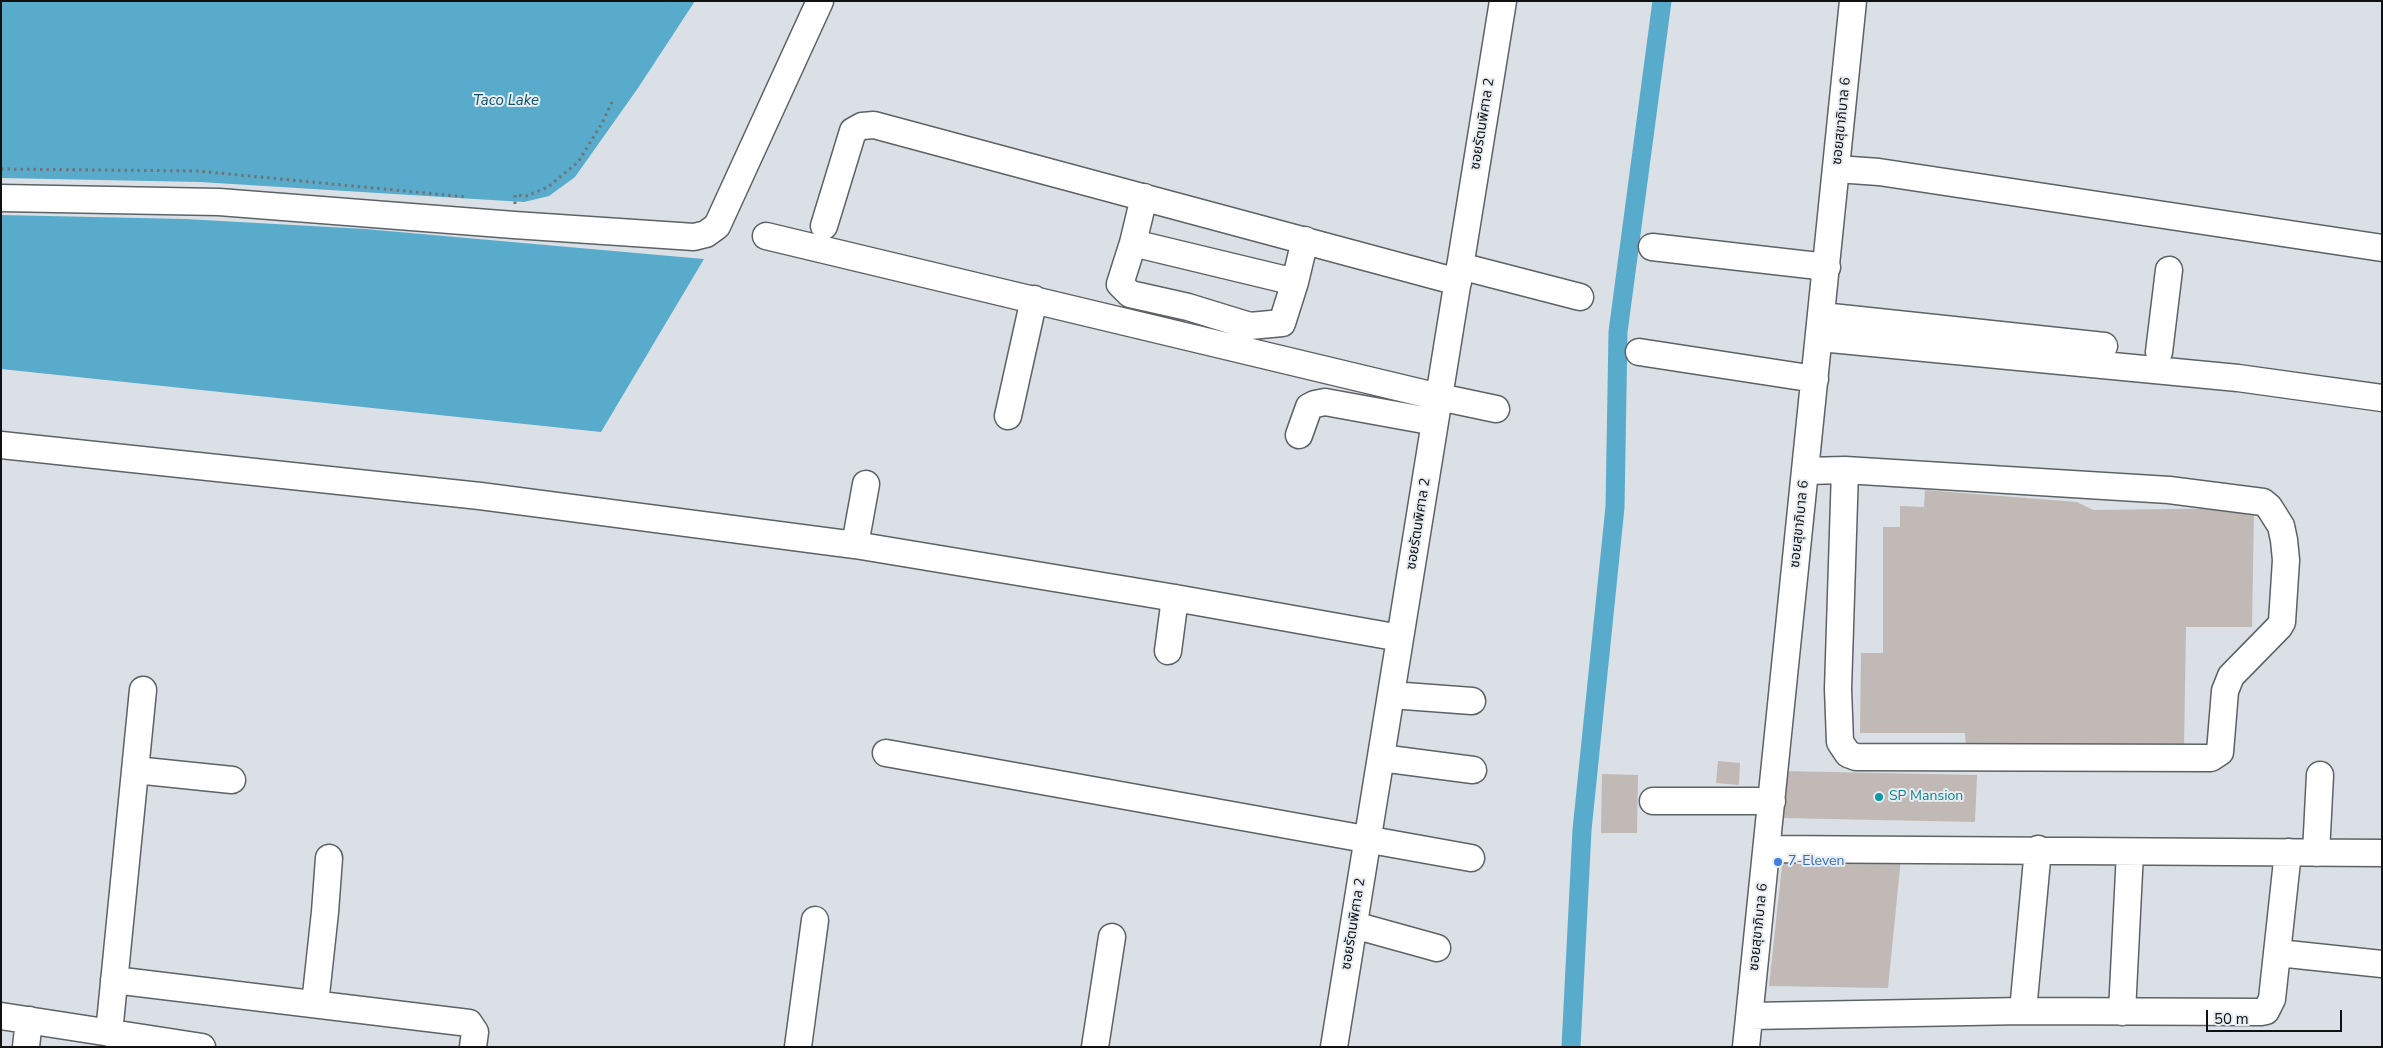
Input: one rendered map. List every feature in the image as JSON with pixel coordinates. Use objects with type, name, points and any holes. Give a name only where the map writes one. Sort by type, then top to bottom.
[{"type":"street","points":[[1,198],[219,202],[694,237],[706,234],[717,226],[820,1]]},
{"type":"street","name":"ซอยรัตนพิศาล 2","points":[[1334,1047],[1503,1]]},
{"type":"street","name":"ซอยสุขาภิบาล 6","points":[[1746,1047],[1853,1]]},
{"type":"street","points":[[824,226],[853,131],[862,126],[874,125],[1305,240],[1459,274],[1580,296]]},
{"type":"street","points":[[1837,169],[1879,172],[2382,248]]},
{"type":"street","points":[[1144,197],[1133,243],[1120,284],[1130,294],[1188,307],[1250,326],[1282,323],[1295,282],[1305,240]]},
{"type":"street","points":[[766,236],[1034,299],[1437,410]]},
{"type":"street","points":[[1133,243],[1295,282]]},
{"type":"street","points":[[1652,247],[1827,267]]},
{"type":"street","points":[[2159,352],[2168,270]]},
{"type":"street","points":[[1008,416],[1034,299]]},
{"type":"street","points":[[1821,327],[2159,352],[2382,382]]},
{"type":"street","points":[[1821,327],[2229,377],[2382,398]]},
{"type":"street","points":[[1639,352],[1815,379]]},
{"type":"street","points":[[1299,435],[1309,407],[1325,402],[1437,410],[1496,409]]},
{"type":"street","points":[[1,445],[480,496],[855,545],[1176,598],[1400,638]]},
{"type":"street","points":[[1806,471],[1845,470],[2168,490],[2256,501],[2269,506],[2281,526],[2284,540],[2286,560],[2282,622],[2231,676],[2225,691],[2220,752],[2211,758],[1856,757],[1848,754],[1840,742],[1838,689],[1845,470]]},
{"type":"street","points":[[855,545],[866,484]]},
{"type":"street","points":[[1168,651],[1176,598]]},
{"type":"street","points":[[109,1033],[143,690]]},
{"type":"street","points":[[1391,694],[1472,702]]},
{"type":"street","points":[[886,753],[1471,858]]},
{"type":"street","points":[[1381,758],[1472,770]]},
{"type":"street","points":[[135,770],[232,780]]},
{"type":"street","points":[[2316,853],[2320,775]]},
{"type":"street","points":[[1653,801],[1772,801]]},
{"type":"street","points":[[1767,848],[2382,853]]},
{"type":"street","points":[[2023,1011],[2038,849]]},
{"type":"street","points":[[2122,1012],[2130,852]]},
{"type":"street","points":[[1750,1016],[2023,1011],[2266,1011],[2272,1000],[2288,852]]},
{"type":"street","points":[[315,1004],[329,858]]},
{"type":"street","points":[[798,1047],[815,920]]},
{"type":"street","points":[[1354,925],[1437,948]]},
{"type":"street","points":[[1095,1047],[1112,937]]},
{"type":"street","points":[[2278,953],[2382,964]]},
{"type":"street","points":[[114,980],[470,1023],[475,1032],[473,1047]]},
{"type":"street","points":[[1,1016],[202,1047]]},
{"type":"street","points":[[26,1047],[29,1020]]},
{"type":"path","points":[[505,201],[515,202],[515,195],[526,196],[536,193],[560,179],[578,162],[601,125],[613,100]]},
{"type":"path","points":[[1,168],[198,171],[475,198]]},
{"type":"water","name":"Taco Lake","points":[[1,1],[695,1],[638,88],[575,177],[549,196],[524,202],[200,182],[1,178]]},
{"type":"water","points":[[1,215],[185,219],[365,229],[704,259],[601,432],[1,369]]},
{"type":"building","points":[[1925,490],[2077,502],[2093,510],[2254,508],[2252,627],[2186,627],[2184,746],[1966,748],[1965,733],[1860,733],[1861,653],[1883,653],[1883,527],[1900,527],[1900,506],[1924,507]]},
{"type":"building","points":[[1718,761],[1740,763],[1739,785],[1716,783]]},
{"type":"building","name":"SP Mansion","points":[[1783,771],[1977,775],[1975,822],[1781,818]]},
{"type":"building","points":[[1602,774],[1638,775],[1637,833],[1601,833]]},
{"type":"building","points":[[1783,856],[1901,858],[1888,988],[1769,986]]},
{"type":"waterway","points":[[1571,1047],[1582,830],[1615,507],[1618,332],[1662,1]]},
{"type":"place","name":"SP Mansion","points":[[1879,797]]},
{"type":"place","name":"7-Eleven","points":[[1778,862]]}]
